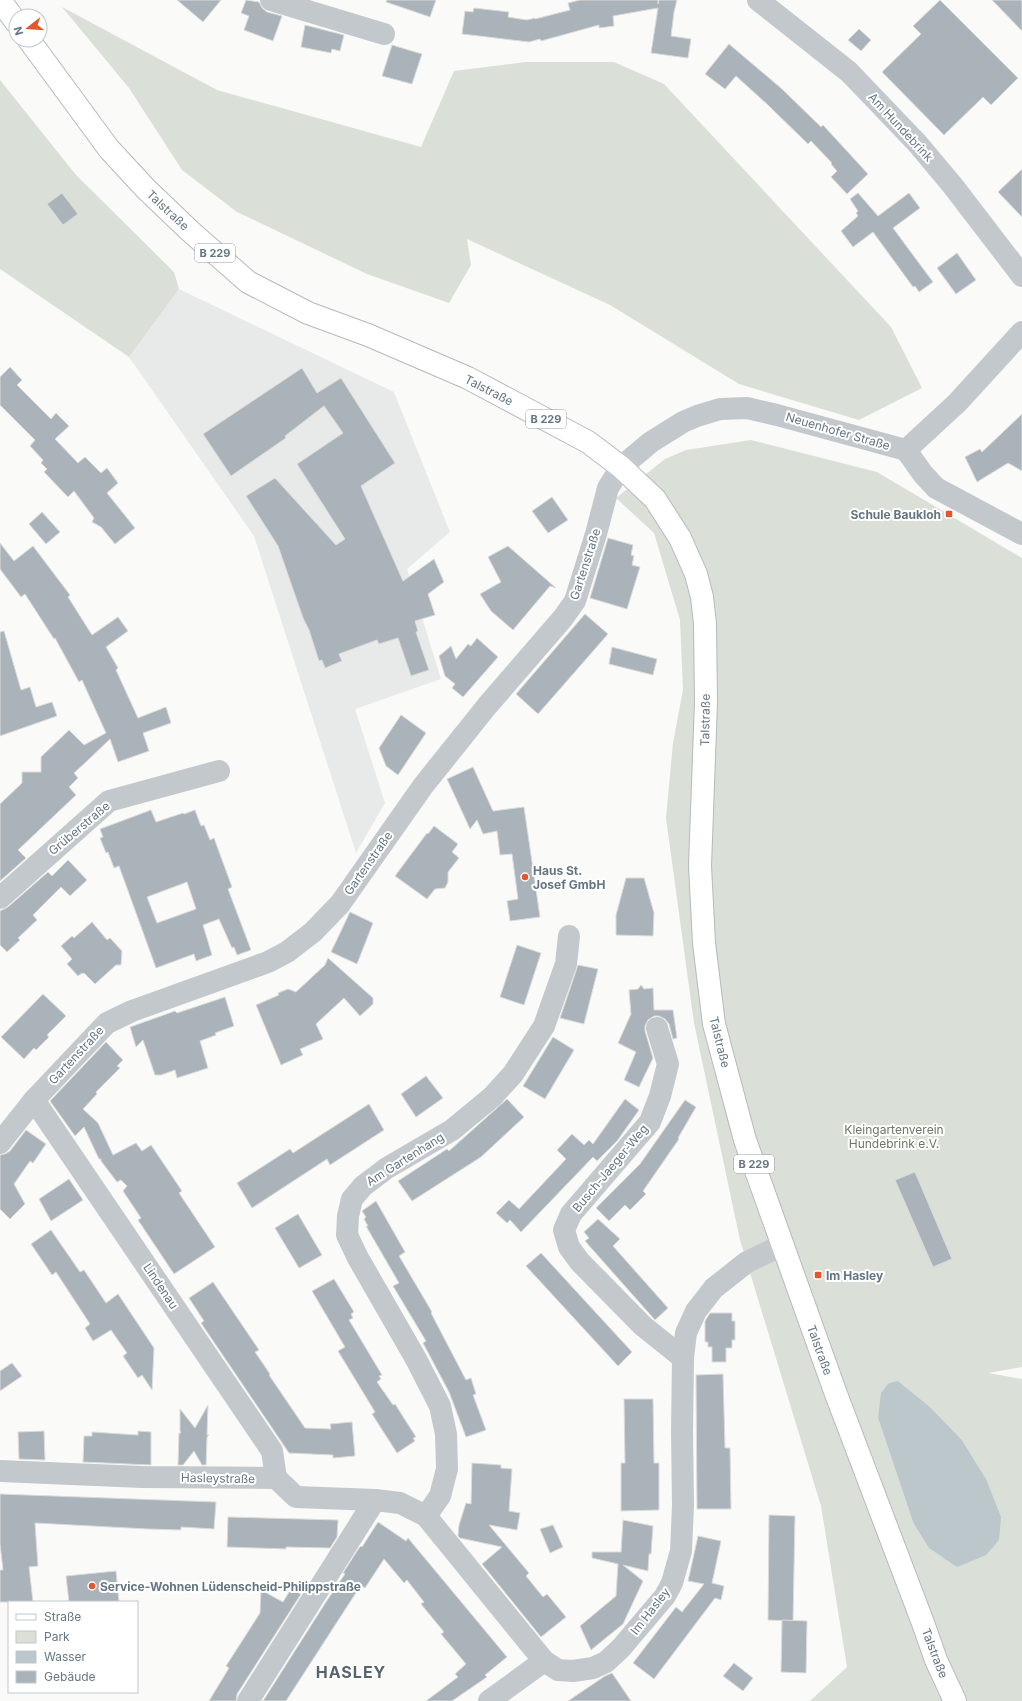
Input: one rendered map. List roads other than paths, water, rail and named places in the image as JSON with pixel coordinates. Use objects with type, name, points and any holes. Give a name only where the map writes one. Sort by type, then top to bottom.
[{"type":"main road","points":[[0,0],[8,11]]},
{"type":"main road","name":"Talstraße","points":[[36,48],[109,149],[146,189],[190,231],[248,282],[308,313],[368,335],[468,378],[578,436],[621,467],[655,499],[680,538],[696,574],[702,597],[705,624],[706,702],[700,866],[704,943],[714,1024],[745,1140],[782,1245],[836,1394],[924,1623],[936,1660],[955,1701]]},
{"type":"street","points":[[271,0],[384,34]]},
{"type":"street","name":"Am Hundebrink","points":[[758,0],[854,77],[917,143],[953,186],[1022,276]]},
{"type":"street","name":"Neuenhofer Straße","points":[[621,467],[651,442],[683,422],[720,409],[734,408],[747,408],[770,413],[906,450],[957,403],[1022,332]]},
{"type":"street","points":[[906,450],[923,474],[936,488],[1022,534]]},
{"type":"street","name":"Gartenstraße","points":[[0,1143],[34,1100],[107,1023],[132,1010],[268,962],[287,952],[313,932],[340,904],[427,780],[487,706],[563,618],[575,601],[596,534],[608,488],[621,467]]},
{"type":"street","name":"Grüberstraße","points":[[0,898],[109,801],[219,771]]},
{"type":"street","name":"Am Gartenhang","points":[[426,1516],[440,1496],[447,1468],[446,1434],[440,1406],[416,1359],[358,1258],[347,1235],[348,1216],[352,1200],[363,1186],[387,1168],[452,1130],[492,1097],[513,1074],[544,1026],[566,964],[569,936]]},
{"type":"street","name":"Busch-Jaeger-Weg","points":[[657,1028],[668,1064],[660,1096],[650,1122],[571,1214],[564,1230],[569,1247],[580,1262],[643,1326],[683,1358]]},
{"type":"street","name":"Lindenau","points":[[34,1100],[272,1451],[276,1478]]},
{"type":"street","name":"Im Hasley","points":[[426,1516],[544,1661],[558,1670],[573,1671],[593,1668],[606,1662],[621,1648],[665,1596],[672,1583],[681,1551],[683,1358],[686,1333],[696,1311],[714,1288],[747,1262],[782,1245]]},
{"type":"street","name":"Hasleystraße","points":[[0,1471],[142,1477],[276,1478]]},
{"type":"street","points":[[276,1478],[296,1497],[375,1500],[400,1503],[426,1516]]},
{"type":"street","points":[[248,1701],[375,1500]]},
{"type":"street","points":[[489,1701],[544,1661]]},
{"type":"water","points":[[898,1381],[930,1407],[961,1439],[986,1479],[1001,1517],[999,1540],[986,1555],[957,1567],[929,1548],[913,1522],[878,1418],[881,1393],[889,1383]]},
{"type":"place","name":"Schule Baukloh","points":[[949,514]]},
{"type":"place","name":"Haus St. Josef GmbH","points":[[525,877]]},
{"type":"place","name":"Im Hasley","points":[[818,1275]]},
{"type":"place","name":"Service-Wohnen Lüdenscheid-Philippstraße","points":[[92,1586]]},
{"type":"district","name":"HASLEY","points":[[351,1672]]},
{"type":"park label","name":"Kleingartenverein Hundebrink e.V.","points":[[894,1136]]}]
